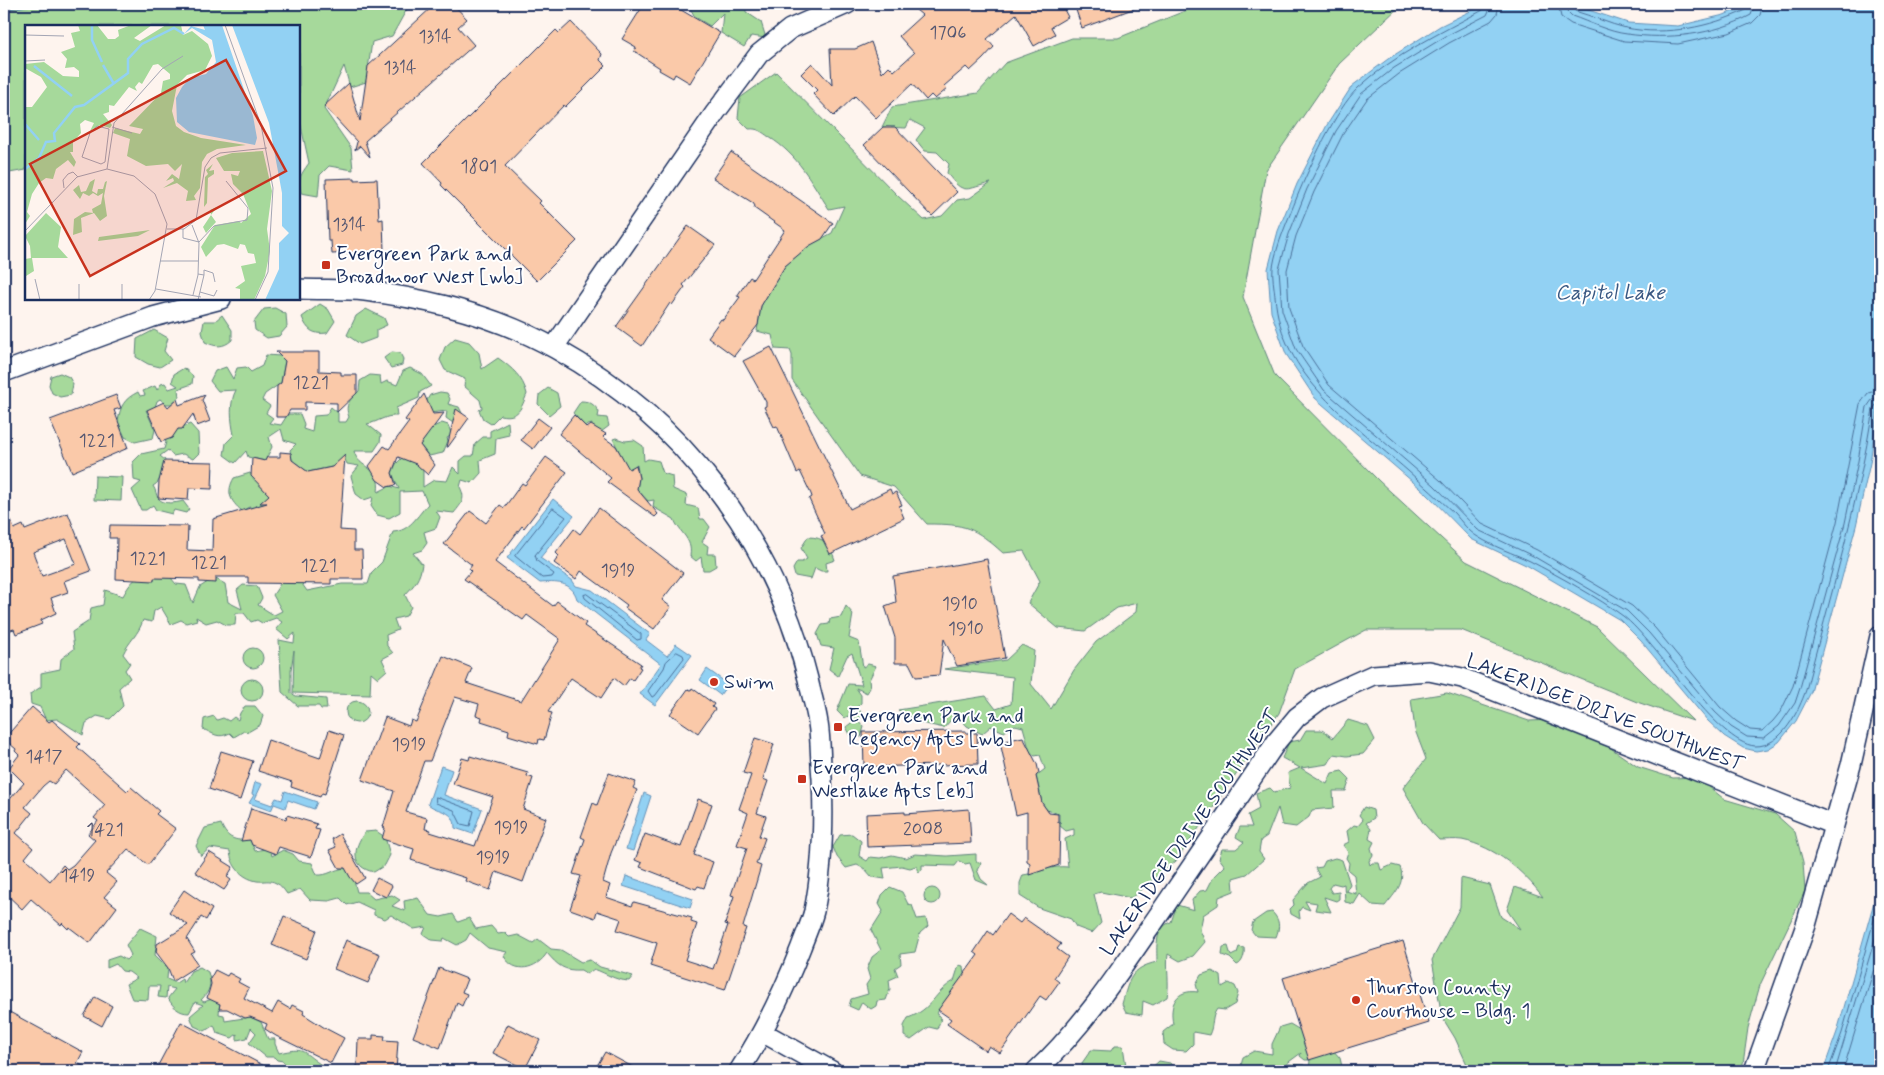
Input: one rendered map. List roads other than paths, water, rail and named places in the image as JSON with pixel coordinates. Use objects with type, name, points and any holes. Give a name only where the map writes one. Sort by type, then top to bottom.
[{"type":"street","points":[[554,347],[570,321],[715,113],[759,54],[790,29],[847,4]]},
{"type":"street","points":[[300,289],[362,291],[446,306],[502,325],[554,347],[622,392],[662,427],[702,468],[731,506],[756,545],[781,598],[800,648],[818,722],[824,825],[814,912],[784,992],[739,1071]]},
{"type":"street","points":[[4,372],[168,312],[217,300]]},
{"type":"street","points":[[1754,1071],[1806,925],[1861,725],[1880,636]]},
{"type":"street","name":"LAKERIDGE DRIVE SOUTHWEST","points":[[1036,1071],[1062,1047],[1100,998],[1272,749],[1297,718],[1322,698],[1373,675],[1429,671],[1462,678],[1834,825]]},
{"type":"street","points":[[762,1032],[832,1071]]},
{"type":"water","name":"Capitol Lake","points":[[1485,4],[1570,4],[1628,23],[1678,26],[1724,15],[1749,4],[1880,4],[1880,394],[1870,463],[1856,526],[1811,692],[1796,721],[1779,742],[1768,749],[1756,751],[1743,748],[1724,736],[1707,720],[1641,641],[1620,620],[1528,566],[1471,539],[1427,494],[1315,398],[1286,354],[1271,312],[1268,269],[1278,231],[1297,184],[1327,125],[1352,86],[1388,59],[1440,26]]},
{"type":"water","points":[[553,499],[574,516],[540,558],[572,580],[576,586],[592,590],[650,634],[646,640],[667,656],[676,644],[692,655],[655,705],[640,694],[661,664],[577,599],[575,593],[567,586],[557,583],[540,583],[507,558]]},
{"type":"water","name":"Swim","points":[[707,669],[728,684],[720,695],[700,680]]},
{"type":"water","points":[[441,766],[452,770],[444,795],[482,809],[473,834],[455,828],[452,817],[449,814],[428,804]]},
{"type":"water","points":[[255,782],[262,784],[255,799],[272,805],[276,798],[282,800],[285,791],[317,802],[314,809],[288,800],[285,808],[274,804],[271,811],[249,803],[254,795],[252,794]]},
{"type":"water","points":[[644,793],[651,796],[633,851],[626,849]]},
{"type":"water","points":[[626,876],[693,899],[690,908],[623,886]]},
{"type":"water","points":[[1880,881],[1880,1071],[1823,1071],[1837,1032]]},
{"type":"waterway","points":[[4,8],[29,4]]},
{"type":"place","name":"Evergreen Park and Broadmoor West [wb]","points":[[326,265]]},
{"type":"place","name":"Swim","points":[[714,682]]},
{"type":"place","name":"Evergreen Park and Regency Apts [wb]","points":[[838,727]]},
{"type":"place","name":"Evergreen Park and Westlake Apts [eb]","points":[[802,779]]},
{"type":"place","name":"Thurston County Courthouse - Bldg. 1","points":[[1356,1000]]}]
